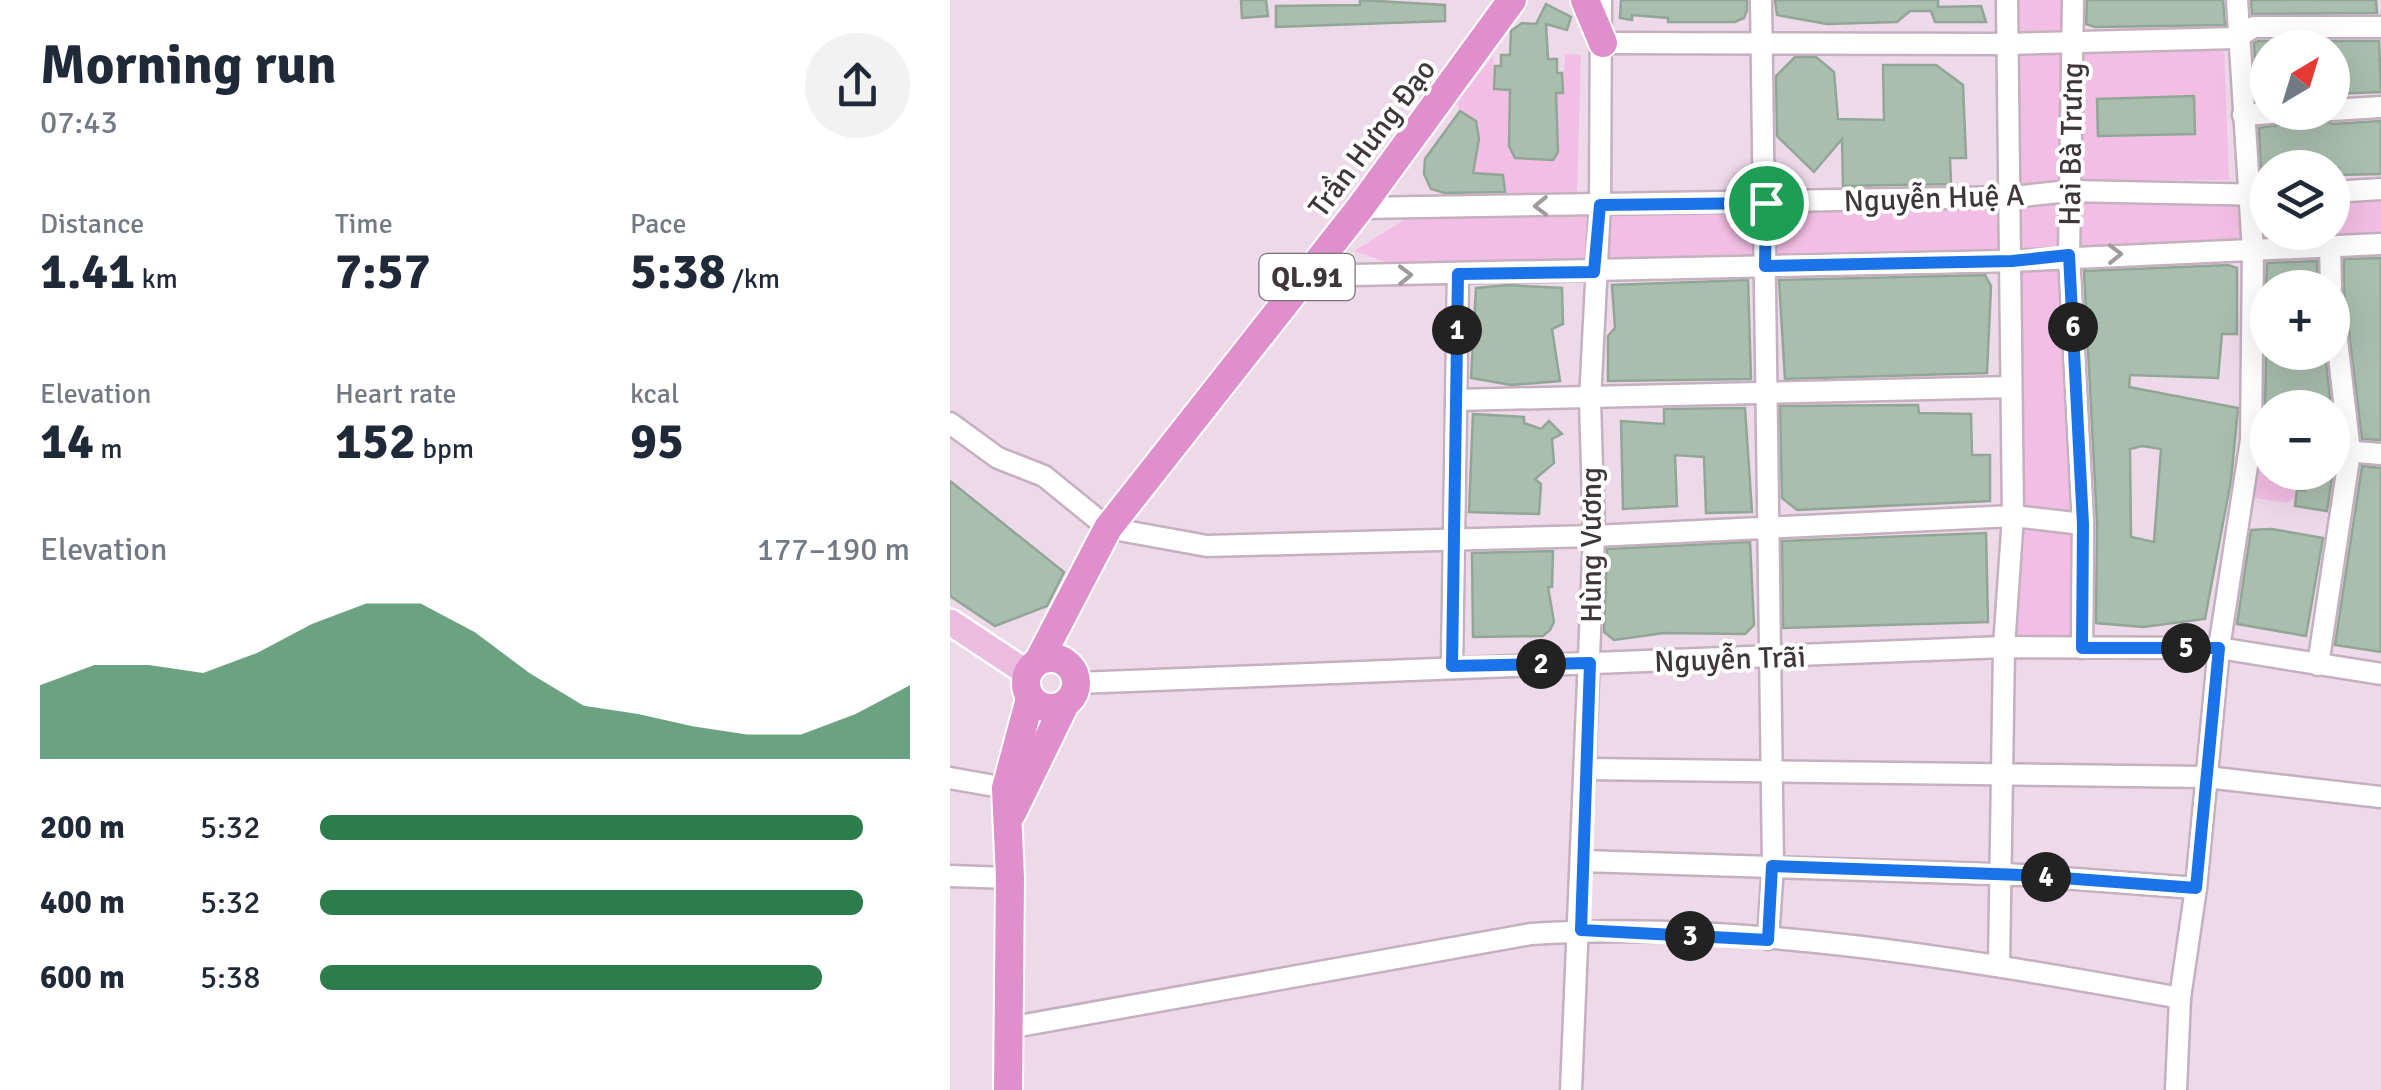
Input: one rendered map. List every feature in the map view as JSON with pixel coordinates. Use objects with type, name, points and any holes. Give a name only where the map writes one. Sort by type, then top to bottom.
[{"type":"highway","name":"QL.91","points":[[1505,11],[1524,0]]},
{"type":"highway","points":[[1585,0],[1603,42]]},
{"type":"highway","name":"Trần Hưng Đạo","points":[[1008,1090],[1010,819],[1006,788],[1032,678],[1108,528],[1308,276],[1505,11]]},
{"type":"highway","name":"Trần Hưng Đạo","points":[[1010,819],[1072,687],[1070,631],[1108,528]]},
{"type":"highway","points":[[1063,661],[1072,687],[1046,709],[1032,678],[1063,661]]},
{"type":"main road","points":[[950,622],[1032,678]]},
{"type":"street","name":"Hùng Vương","points":[[1571,1090],[1584,862],[1594,536],[1590,400],[1600,205],[1601,0]]},
{"type":"street","points":[[1761,0],[1772,866],[1768,940]]},
{"type":"street","name":"Hai Bà Trưng","points":[[1999,965],[2004,647],[2013,516],[2007,0]]},
{"type":"street","name":"Hai Bà Trưng","points":[[2073,0],[2069,255],[2083,524],[2082,648]]},
{"type":"street","points":[[2237,0],[2242,115],[2250,156]]},
{"type":"street","points":[[1603,42],[2006,44],[2236,38],[2254,27],[2381,28]]},
{"type":"street","points":[[2350,109],[2381,107]]},
{"type":"street","points":[[2242,115],[2250,114]]},
{"type":"street","points":[[2350,191],[2381,189]]},
{"type":"street","name":"Nguyễn Huệ A","points":[[1360,208],[1766,203],[2012,197],[2069,191],[2250,196]]},
{"type":"street","points":[[2350,245],[2381,244]]},
{"type":"street","points":[[1308,276],[2012,261],[2069,255],[2253,250],[2257,390]]},
{"type":"street","points":[[1452,666],[1458,274]]},
{"type":"street","points":[[1456,400],[1590,400],[2011,387]]},
{"type":"street","points":[[950,423],[998,458],[1044,476],[1108,528],[1207,546],[1594,536],[2013,516],[2083,524]]},
{"type":"street","points":[[2350,452],[2381,454]]},
{"type":"street","points":[[2176,1090],[2180,998],[2196,888],[2219,648],[2250,488]]},
{"type":"street","points":[[2318,665],[2337,490]]},
{"type":"street","name":"Nguyễn Trãi","points":[[1072,687],[1452,666],[1769,659],[2004,647],[2219,648],[2381,674]]},
{"type":"street","points":[[1586,770],[2004,778],[2206,777],[2381,797]]},
{"type":"street","points":[[950,778],[1006,788]]},
{"type":"street","points":[[1584,862],[1772,866],[2196,888]]},
{"type":"street","points":[[950,876],[1010,878]]},
{"type":"street","points":[[1008,1028],[1532,934],[1581,930],[1768,940],[1999,965],[2180,998]]},
{"type":"shaded area","points":[[2009,0],[2071,0],[2069,198],[2250,196],[2250,248],[2069,256],[2082,648],[2004,647],[2010,258],[1425,275],[1354,251],[1425,207],[2010,198]]},
{"type":"shaded area","points":[[2079,45],[2224,47],[2229,180],[2078,180]]},
{"type":"shaded area","points":[[1565,54],[1581,55],[1577,194],[1505,193],[1502,175],[1473,173],[1476,121],[1460,111],[1457,103],[1493,56],[1494,89],[1510,90],[1509,146],[1514,157],[1553,160],[1558,152],[1556,93],[1563,92]]},
{"type":"shaded area","points":[[2381,193],[2381,242],[2350,243],[2350,194]]},
{"type":"shaded area","points":[[2305,490],[2286,503],[2256,498],[2252,491]]},
{"type":"building","points":[[1241,0],[1266,0],[1268,16],[1242,18]]},
{"type":"building","points":[[1360,0],[1445,5],[1445,21],[1276,27],[1276,6],[1360,5]]},
{"type":"building","points":[[1621,0],[1747,0],[1747,10],[1744,18],[1735,22],[1668,22],[1668,18],[1632,15],[1632,20],[1620,18]]},
{"type":"building","points":[[1775,0],[1938,0],[1938,7],[1981,6],[1986,22],[1935,22],[1931,11],[1910,11],[1897,22],[1827,24],[1777,15]]},
{"type":"building","points":[[2087,0],[2223,0],[2225,25],[2095,27],[2086,24]]},
{"type":"building","points":[[2251,0],[2376,0],[2377,13],[2252,14]]},
{"type":"building","points":[[1546,4],[1571,17],[1567,30],[1546,24],[1548,59],[1557,59],[1557,73],[1562,73],[1563,93],[1556,93],[1558,152],[1553,160],[1515,158],[1509,146],[1510,90],[1494,89],[1495,66],[1501,66],[1501,55],[1510,55],[1511,31],[1522,23],[1536,24]]},
{"type":"building","points":[[2350,41],[2379,41],[2381,92],[2350,93]]},
{"type":"building","points":[[1795,57],[1816,57],[1834,72],[1838,119],[1884,120],[1883,65],[1936,65],[1963,85],[1966,158],[1950,158],[1951,184],[1843,186],[1842,139],[1814,172],[1777,136],[1776,76]]},
{"type":"building","points":[[2194,96],[2195,134],[2098,136],[2097,99]]},
{"type":"building","points":[[1460,111],[1476,121],[1479,139],[1473,173],[1503,175],[1505,192],[1445,193],[1431,189],[1424,174],[1425,159]]},
{"type":"building","points":[[2381,121],[2381,174],[2350,175],[2350,150],[2260,150],[2259,130],[2350,130],[2350,123]]},
{"type":"building","points":[[2381,258],[2381,440],[2362,439],[2350,340],[2350,270],[2344,270],[2344,259]]},
{"type":"building","points":[[2317,261],[2317,270],[2267,270],[2267,263]]},
{"type":"building","points":[[2228,265],[2237,268],[2237,334],[2222,334],[2218,378],[2130,375],[2129,387],[2238,408],[2231,480],[2205,619],[2143,627],[2096,623],[2097,523],[2084,271]],"holes":[[[2130,449],[2161,449],[2154,542],[2131,537]]]},
{"type":"building","points":[[1985,275],[1991,286],[1987,373],[1785,379],[1779,280]]},
{"type":"building","points":[[1748,280],[1751,379],[1608,381],[1608,336],[1615,328],[1612,285]]},
{"type":"building","points":[[1476,288],[1562,288],[1563,324],[1552,329],[1560,381],[1511,385],[1471,378]]},
{"type":"building","points":[[2266,370],[2327,370],[2329,390],[2265,390]]},
{"type":"building","points":[[1918,405],[1919,413],[1971,414],[1972,455],[1990,455],[1990,501],[1797,510],[1782,498],[1780,406]]},
{"type":"building","points":[[1745,408],[1752,512],[1706,513],[1704,457],[1675,455],[1677,506],[1623,509],[1621,421],[1664,424],[1664,409]]},
{"type":"building","points":[[1473,414],[1524,417],[1524,423],[1541,429],[1549,421],[1562,434],[1552,439],[1554,463],[1535,479],[1541,484],[1539,514],[1469,512]]},
{"type":"building","points":[[2362,466],[2381,468],[2381,652],[2335,645]]},
{"type":"building","points":[[950,481],[1064,572],[1047,606],[995,626],[950,596]]},
{"type":"building","points":[[2297,490],[2330,490],[2327,511],[2295,506]]},
{"type":"building","points":[[2272,529],[2323,538],[2306,636],[2237,624],[2251,530]]},
{"type":"building","points":[[1986,533],[1988,622],[1783,628],[1782,541]]},
{"type":"building","points":[[1750,542],[1754,625],[1745,634],[1664,633],[1614,640],[1604,632],[1607,549]]},
{"type":"building","points":[[1553,551],[1552,587],[1548,587],[1554,622],[1550,630],[1543,636],[1473,637],[1472,553]]},
{"type":"route","points":[[1766,203],[1765,266],[2012,261],[2069,255],[2083,524],[2082,648],[2219,648],[2196,888],[2022,875],[1772,866],[1768,940],[1581,930],[1590,663],[1452,666],[1458,274],[1594,272],[1600,205],[1766,203]]}]
